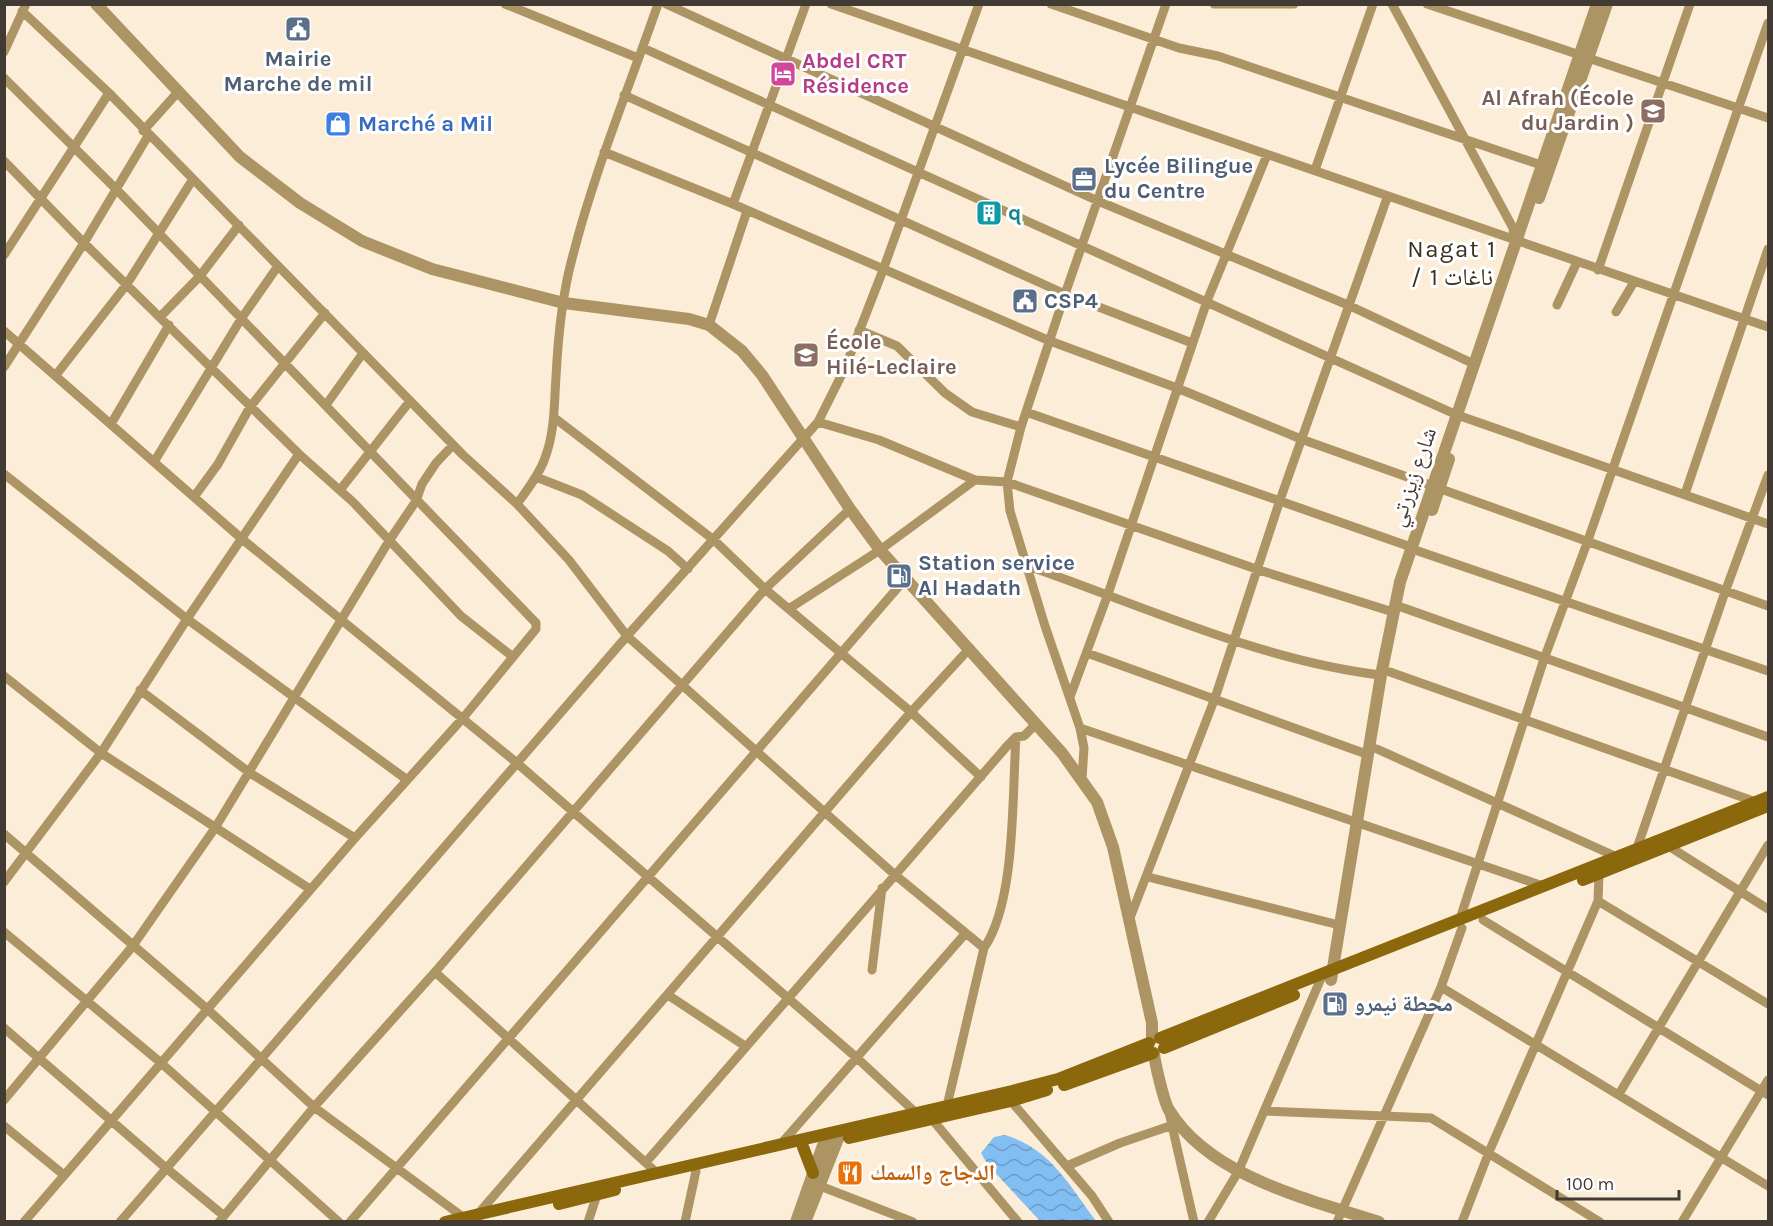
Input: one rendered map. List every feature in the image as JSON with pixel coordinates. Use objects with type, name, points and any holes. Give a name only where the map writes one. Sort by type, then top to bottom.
[{"type":"main road","points":[[480,1218],[657,1173],[780,1145],[840,1136],[1011,1101],[1073,1082],[1156,1046],[1460,925],[1637,848],[1768,797]]},
{"type":"main road","points":[[1460,925],[1483,920],[1768,806]]},
{"type":"main road","points":[[840,1136],[915,1112],[1058,1079],[1156,1046]]},
{"type":"main road","points":[[445,1221],[463,1217],[480,1218],[597,1195],[803,1148],[826,1138]]},
{"type":"main road","points":[[803,1148],[813,1173]]},
{"type":"street","points":[[96,4],[255,170],[300,203],[355,237],[380,250],[432,268],[564,303],[689,319],[709,325],[723,334],[755,365],[850,509],[880,550],[970,648],[1082,779],[1105,822],[1130,918],[1170,1126],[1194,1221]]},
{"type":"street","points":[[517,504],[536,477],[545,458],[556,419],[556,377],[572,256],[604,152],[658,4]]},
{"type":"street","points":[[666,4],[1098,201],[1348,305],[1474,364]]},
{"type":"street","points":[[733,204],[806,4]]},
{"type":"street","points":[[831,4],[1315,170],[1387,198],[1768,327]]},
{"type":"street","points":[[120,1221],[627,636],[818,422],[845,368],[902,220],[979,4]]},
{"type":"street","points":[[1051,4],[1179,48],[1218,56],[1542,165]]},
{"type":"street","points":[[1080,14],[1084,4]]},
{"type":"street","points":[[1082,779],[1084,748],[1080,728],[1045,626],[1010,511],[1007,482],[1021,427],[1065,294],[1166,4]]},
{"type":"street","points":[[1214,4],[1294,4]]},
{"type":"street","points":[[1315,170],[1373,4]]},
{"type":"street","points":[[1392,4],[1519,241]]},
{"type":"street","points":[[1427,4],[1584,56],[1662,85],[1768,118]]},
{"type":"street","name":"شارع زيزرتي","points":[[1331,976],[1397,610],[1414,549],[1584,56],[1597,4]]},
{"type":"street","name":"شارع زيزرتي","points":[[1460,416],[1474,364],[1519,241],[1542,165],[1606,4]]},
{"type":"street","points":[[1598,270],[1690,4]]},
{"type":"street","points":[[509,6],[638,58]]},
{"type":"street","points":[[4,52],[24,8],[453,445],[517,504],[569,560],[627,636],[894,874],[984,948]]},
{"type":"street","points":[[1339,1216],[1442,987],[1476,863],[1544,659],[1587,543],[1768,23]]},
{"type":"street","points":[[643,48],[1460,416],[1768,524]]},
{"type":"street","points":[[4,78],[117,190],[416,501],[534,618],[536,629],[463,718],[406,779],[206,1008],[24,1221]]},
{"type":"street","points":[[4,367],[117,190],[146,133],[178,92]]},
{"type":"street","points":[[4,255],[109,93]]},
{"type":"street","points":[[624,95],[1065,294],[1192,342]]},
{"type":"street","points":[[604,152],[733,204],[1050,341],[1177,388],[1301,440],[1768,606]]},
{"type":"street","points":[[1070,697],[1108,594],[1192,342],[1267,155]]},
{"type":"street","points":[[4,160],[39,198],[211,368],[299,454],[340,490],[461,616],[513,657]]},
{"type":"street","points":[[56,375],[126,284],[193,179]]},
{"type":"street","points":[[1130,918],[1148,877],[1215,698],[1259,570],[1280,500],[1387,198]]},
{"type":"street","points":[[709,325],[747,211]]},
{"type":"street","points":[[160,316],[200,276],[239,225]]},
{"type":"street","points":[[1685,494],[1768,249]]},
{"type":"street","points":[[1557,305],[1577,262]]},
{"type":"street","points":[[154,462],[241,319],[278,266]]},
{"type":"street","points":[[1616,312],[1634,282]]},
{"type":"street","points":[[194,497],[218,464],[250,406],[324,313]]},
{"type":"street","points":[[111,424],[169,325]]},
{"type":"street","points":[[859,330],[897,346],[945,393],[972,412],[1021,427]]},
{"type":"street","points":[[4,331],[242,539],[518,763],[716,938],[857,1058],[915,1112]]},
{"type":"street","points":[[326,405],[363,353]]},
{"type":"street","points":[[340,490],[410,401]]},
{"type":"street","points":[[1026,412],[1768,671]]},
{"type":"street","points":[[556,419],[714,540],[765,589],[911,712],[981,777]]},
{"type":"street","points":[[818,422],[879,440],[975,480],[1007,482],[1259,570],[1397,610],[1768,737]]},
{"type":"street","points":[[4,1100],[132,947],[215,828],[389,541],[416,501],[422,484],[436,463],[453,445]]},
{"type":"street","points":[[4,882],[101,753],[187,619],[299,454]]},
{"type":"street","points":[[4,474],[187,619],[406,779]]},
{"type":"street","points":[[1637,848],[1725,592],[1754,519],[1768,475]]},
{"type":"street","points":[[536,477],[582,495],[668,551],[688,569]]},
{"type":"street","points":[[790,608],[880,550],[975,480]]},
{"type":"street","points":[[4,1028],[112,1119],[221,1218],[314,1107],[435,972],[765,589],[850,509]]},
{"type":"street","points":[[1028,566],[1235,640],[1323,665],[1385,674],[1524,719],[1756,802]]},
{"type":"street","points":[[350,1221],[646,877],[843,654],[906,578]]},
{"type":"street","points":[[480,1218],[716,938],[911,712],[970,648]]},
{"type":"street","points":[[1087,653],[1373,752],[1496,802],[1617,857]]},
{"type":"street","points":[[4,676],[101,753],[310,889]]},
{"type":"street","points":[[140,690],[250,773],[355,838]]},
{"type":"street","points":[[646,1161],[894,874],[1016,737],[1024,736],[1035,725]]},
{"type":"street","points":[[1080,728],[1546,887]]},
{"type":"street","points":[[947,1106],[984,948],[991,937],[1005,892],[1016,737]]},
{"type":"street","name":"شارع زيزرتي","points":[[1331,976],[1360,824]]},
{"type":"street","points":[[4,834],[132,947],[206,1008],[314,1107],[463,1217]]},
{"type":"street","points":[[1619,1094],[1742,893],[1768,845]]},
{"type":"street","points":[[1670,847],[1768,909]]},
{"type":"street","points":[[1462,1221],[1488,1152],[1598,901],[1599,874]]},
{"type":"street","points":[[1148,877],[1340,925]]},
{"type":"street","points":[[872,970],[882,888]]},
{"type":"street","points":[[1598,901],[1768,1004]]},
{"type":"street","points":[[1483,920],[1765,1093]]},
{"type":"street","points":[[4,932],[160,1062],[339,1221]]},
{"type":"street","points":[[780,1145],[964,933]]},
{"type":"street","points":[[435,972],[657,1173]]},
{"type":"street","points":[[1208,1221],[1238,1172],[1331,976]]},
{"type":"street","points":[[1442,987],[1768,1186]]},
{"type":"street","points":[[668,995],[745,1047]]},
{"type":"street","points":[[1682,1221],[1765,1093],[1768,1080]]},
{"type":"street","points":[[1011,1101],[1067,1166],[1109,1221]]},
{"type":"street","points":[[1168,1108],[1197,1144],[1238,1172],[1339,1216],[1379,1221]]},
{"type":"street","points":[[1266,1111],[1431,1118],[1600,1221]]},
{"type":"street","points":[[931,1118],[1018,1221]]},
{"type":"street","points":[[4,1126],[64,1175]]},
{"type":"street","points":[[1067,1166],[1120,1143],[1170,1126]]},
{"type":"street","points":[[806,1221],[840,1136]]},
{"type":"street","points":[[796,1221],[826,1138]]},
{"type":"street","points":[[685,1221],[696,1171]]},
{"type":"street","points":[[820,1186],[913,1221]]},
{"type":"street","points":[[588,1221],[597,1195]]},
{"type":"water","points":[[1005,1135],[1035,1149],[1047,1159],[1058,1170],[1096,1221],[1040,1221],[988,1165],[981,1153],[994,1137]]},
{"type":"place","name":"Mairie Marche de mil","points":[[298,29]]},
{"type":"place","name":"Abdel CRT Résidence","points":[[783,74]]},
{"type":"place","name":"Al Afrah (École du Jardin )","points":[[1653,111]]},
{"type":"place","name":"Marché a Mil","points":[[338,124]]},
{"type":"place","name":"Lycée Bilingue du Centre","points":[[1084,179]]},
{"type":"place","name":"q","points":[[989,213]]},
{"type":"place","name":"CSP4","points":[[1025,301]]},
{"type":"place","name":"École Hilé-Leclaire","points":[[806,355]]},
{"type":"place","name":"Station service Al Hadath","points":[[899,576]]},
{"type":"place","name":"محطة نيمرو","points":[[1335,1004]]},
{"type":"place","name":"الدجاج والسمك","points":[[850,1173]]},
{"type":"district","name":"Nagat 1 / ناغات 1","points":[[1452,263]]}]
